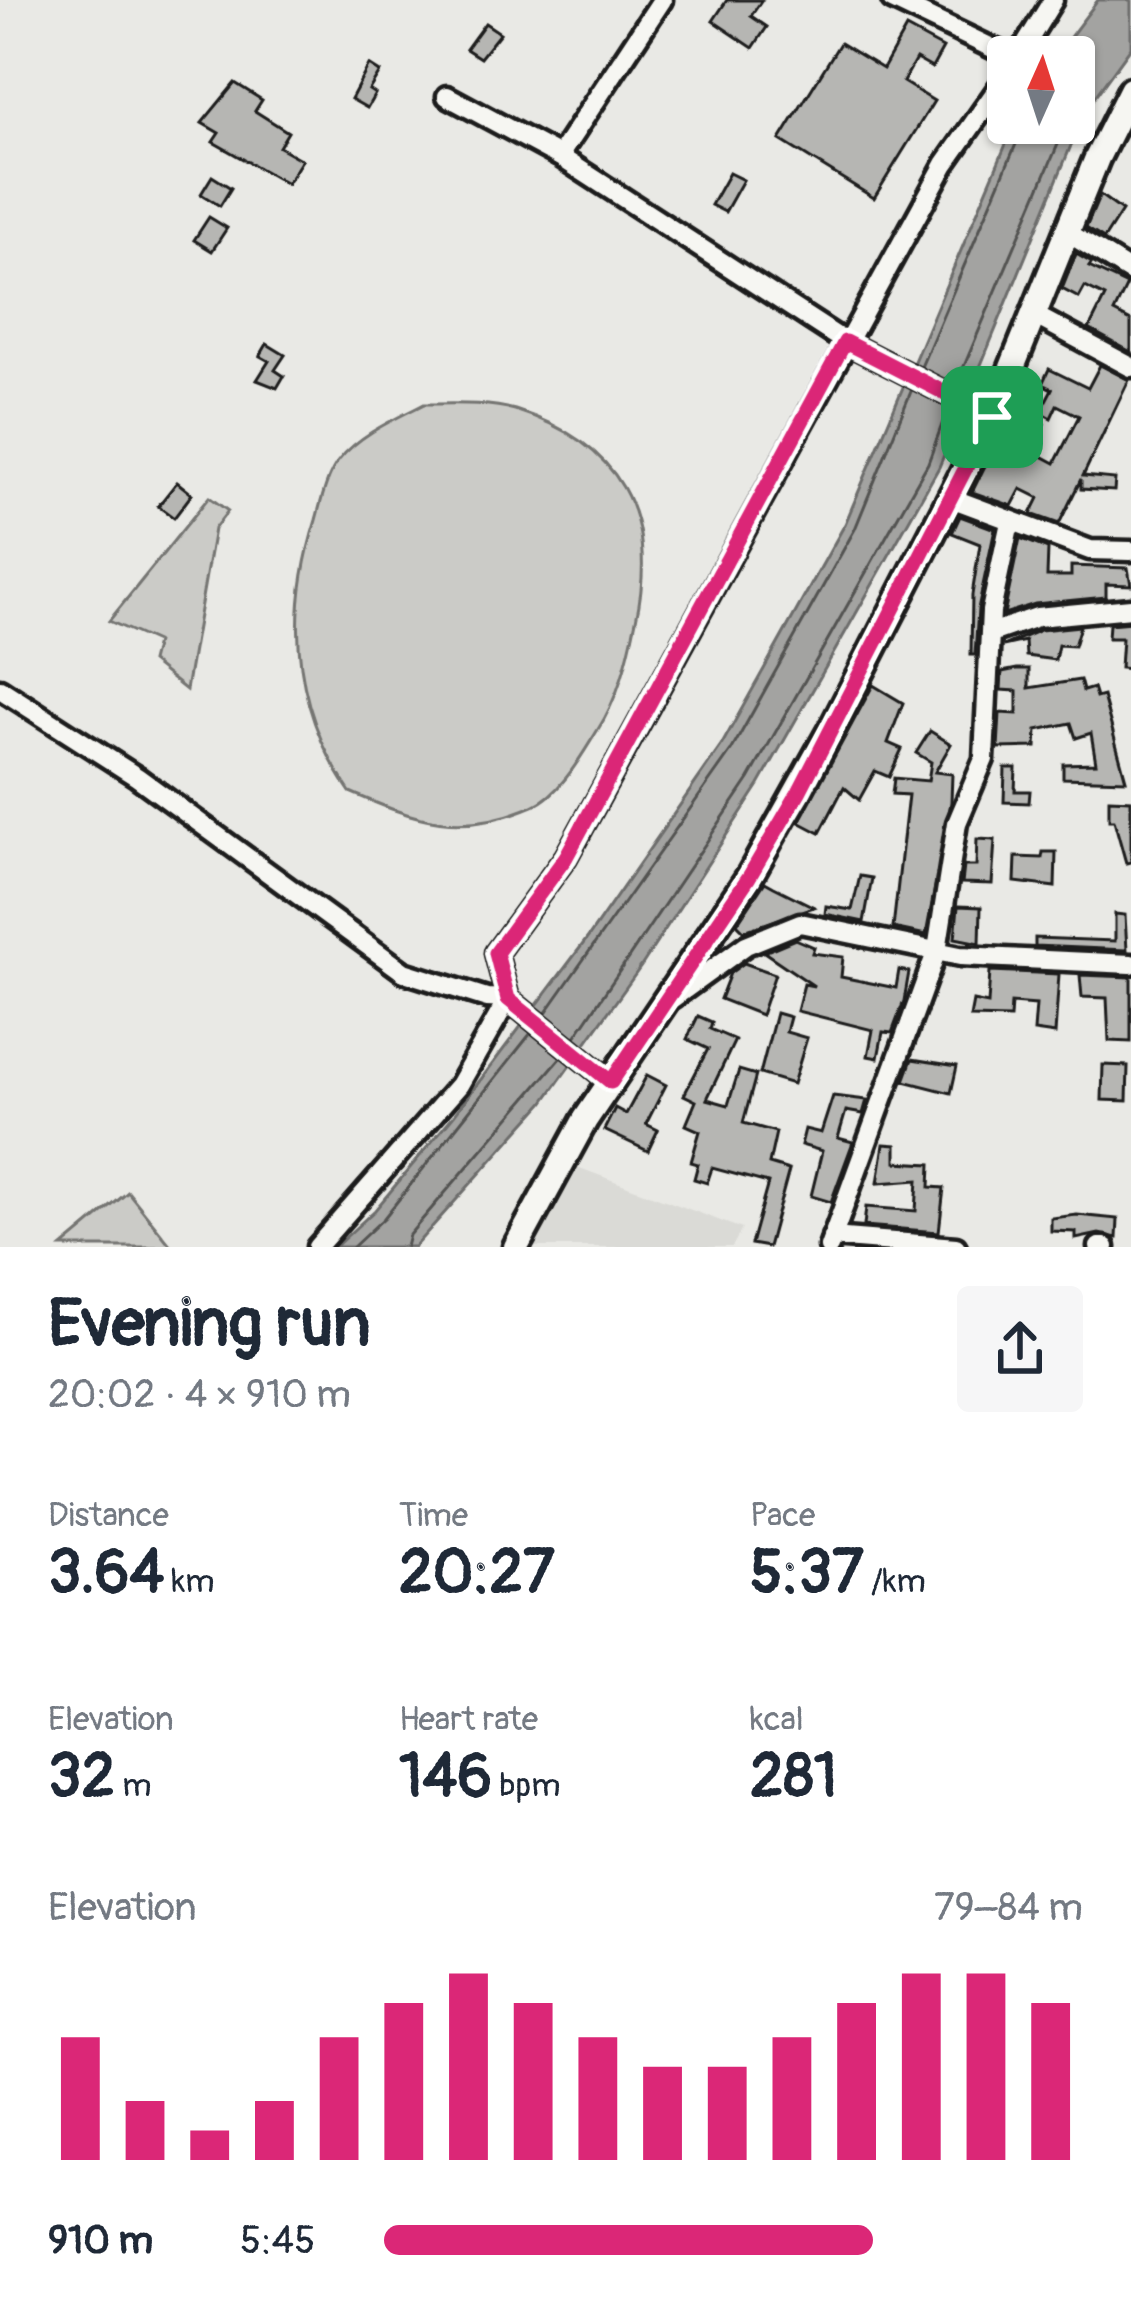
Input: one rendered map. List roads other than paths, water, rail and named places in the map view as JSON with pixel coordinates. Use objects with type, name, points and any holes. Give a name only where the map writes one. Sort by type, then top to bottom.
[{"type":"main road","points":[[516,1247],[601,1074],[664,1005],[799,792],[992,417],[1097,158],[1131,90]]},
{"type":"street","points":[[559,156],[662,0]]},
{"type":"street","points":[[1028,36],[1053,0]]},
{"type":"street","points":[[898,1],[987,44]]},
{"type":"street","points":[[447,96],[559,156],[845,342],[992,417]]},
{"type":"street","points":[[513,1002],[496,953],[566,857],[845,342],[945,164],[987,104]]},
{"type":"street","points":[[1070,234],[1131,272]]},
{"type":"street","points":[[1036,316],[1131,367]]},
{"type":"street","points":[[951,498],[1090,550],[1131,551]]},
{"type":"street","points":[[956,1247],[830,1242],[937,950],[957,823],[984,759],[991,633],[1010,522]]},
{"type":"street","points":[[991,633],[1037,617],[1131,608]]},
{"type":"street","points":[[0,689],[136,777],[404,972],[513,1002],[601,1074]]},
{"type":"street","points":[[664,1005],[746,945],[800,923],[1037,964],[1131,964]]},
{"type":"street","points":[[316,1247],[459,1085],[513,1002]]},
{"type":"water","points":[[1098,0],[1131,0],[1131,47],[1095,97],[1095,36],[1071,36]]},
{"type":"water","points":[[1006,144],[1072,144],[939,467],[759,785],[642,965],[543,1103],[414,1247],[335,1247],[375,1210],[454,1115],[589,936],[721,746],[845,524]]}]
